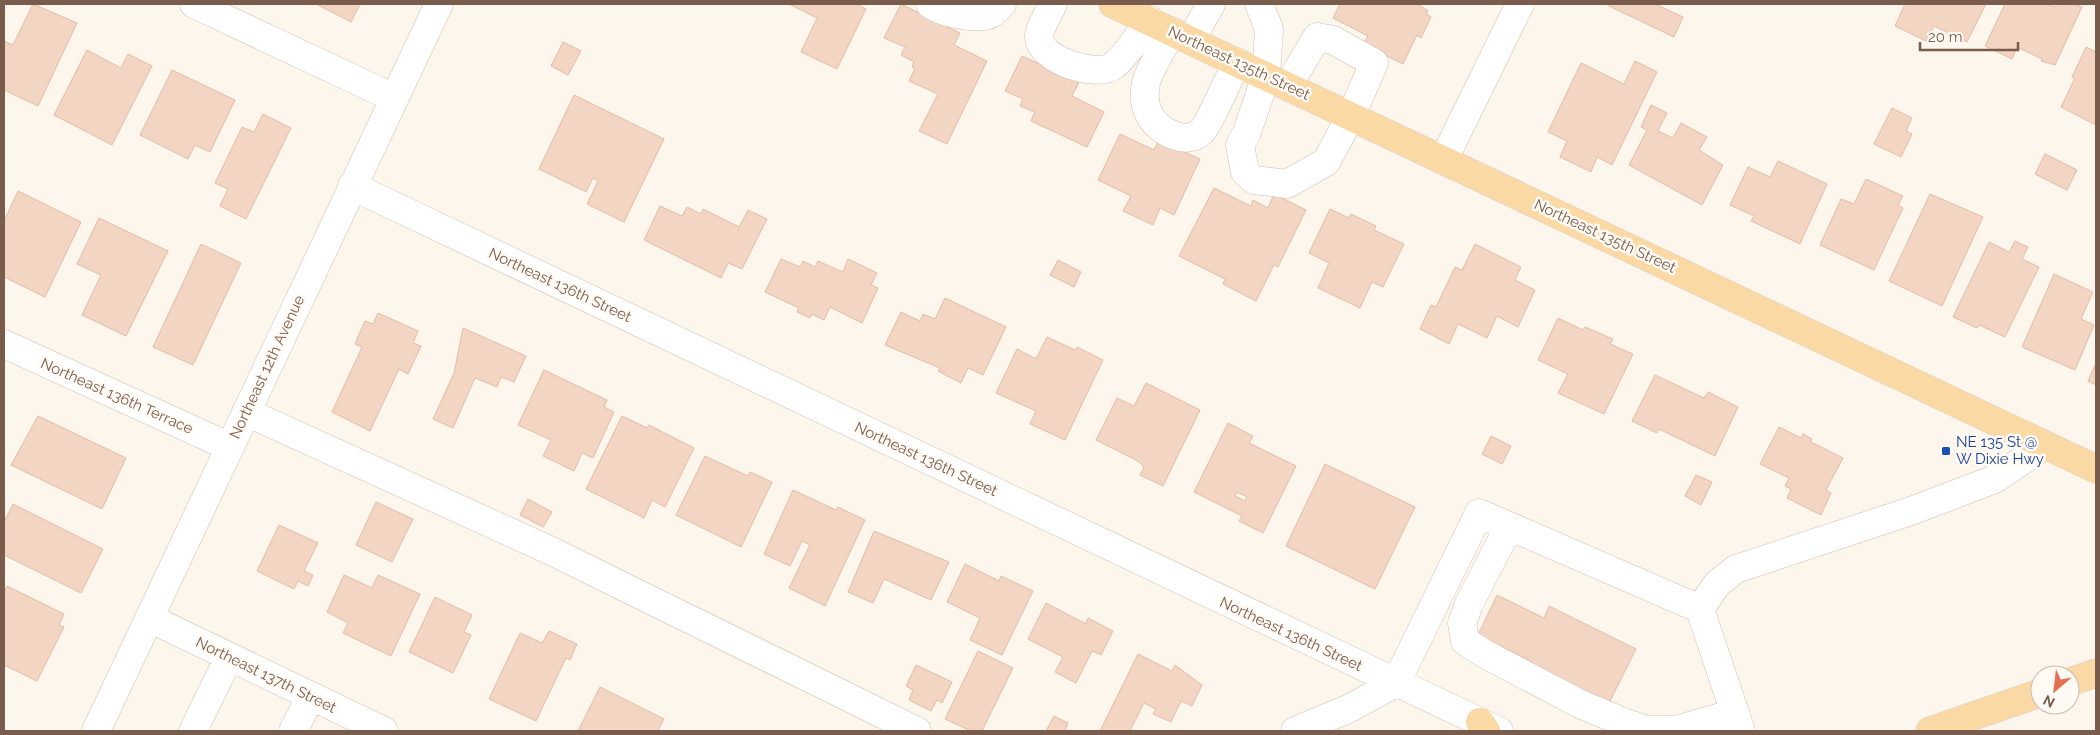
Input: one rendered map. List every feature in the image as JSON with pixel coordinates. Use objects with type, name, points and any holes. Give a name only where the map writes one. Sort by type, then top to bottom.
[{"type":"main road","name":"Northeast 135th Street","points":[[1113,4],[2096,469]]},
{"type":"main road","points":[[2080,679],[2096,673]]},
{"type":"main road","points":[[1930,731],[2030,696]]},
{"type":"street","points":[[194,4],[394,98]]},
{"type":"street","name":"Northeast 12th Avenue","points":[[96,731],[438,4]]},
{"type":"street","points":[[930,4],[950,13],[974,16],[990,15],[1002,4]]},
{"type":"street","points":[[1053,4],[1039,36],[1041,45],[1059,61],[1099,70],[1112,67],[1212,4]]},
{"type":"street","points":[[1258,4],[1270,29],[1277,81]]},
{"type":"street","points":[[1444,159],[1520,4]]},
{"type":"street","points":[[1171,31],[1146,82],[1149,116],[1157,127],[1169,133],[1179,137],[1191,138],[1202,130],[1237,62]]},
{"type":"street","points":[[1317,37],[1333,40],[1374,63],[1351,116],[1326,162],[1287,184],[1254,180],[1245,172],[1240,145],[1277,81],[1317,37]]},
{"type":"street","name":"Northeast 136th Street","points":[[352,186],[1488,728]]},
{"type":"street","name":"Northeast 136th Terrace","points":[[4,344],[230,447]]},
{"type":"street","points":[[246,412],[547,549],[917,731]]},
{"type":"street","points":[[1700,610],[1717,584],[1736,569],[1911,512],[1995,479],[2045,445]]},
{"type":"street","points":[[1295,731],[1348,709],[1396,684],[1479,513],[1509,526],[1700,610],[1738,722],[1676,730],[1647,730],[1580,704],[1483,653],[1465,641],[1462,623],[1469,604],[1509,526]]},
{"type":"street","name":"Northeast 137th Street","points":[[149,618],[384,731]]},
{"type":"street","points":[[193,731],[229,657]]},
{"type":"street","points":[[293,731],[311,696]]},
{"type":"building","points":[[33,4],[77,23],[38,106],[4,90],[4,41],[13,45]]},
{"type":"building","points":[[316,4],[360,4],[351,22]]},
{"type":"building","points":[[789,4],[856,4],[866,9],[837,69],[801,52],[817,18]]},
{"type":"building","points":[[901,4],[960,33],[954,45],[987,61],[947,144],[919,131],[938,94],[909,81],[915,68],[912,67],[914,62],[901,55],[905,47],[884,38]]},
{"type":"building","points":[[1340,4],[1418,4],[1428,11],[1426,14],[1431,17],[1421,38],[1417,35],[1403,64],[1363,44],[1368,36],[1333,18]]},
{"type":"building","points":[[1610,4],[1655,4],[1683,17],[1674,37],[1609,6]]},
{"type":"building","points":[[1905,4],[1986,4],[1967,42],[1934,26],[1926,41],[1895,26]]},
{"type":"building","points":[[2005,4],[2048,4],[2055,7],[2057,4],[2075,4],[2082,7],[2055,65],[2041,61],[2042,59],[2017,47],[2012,59],[1985,46]]},
{"type":"building","points":[[563,42],[581,51],[568,75],[551,66]]},
{"type":"building","points":[[2086,47],[2096,52],[2096,125],[2061,107],[2075,78],[2072,77]]},
{"type":"building","points":[[87,50],[121,68],[128,54],[152,66],[112,145],[54,115]]},
{"type":"building","points":[[1022,56],[1079,82],[1072,96],[1104,112],[1087,147],[1031,121],[1035,112],[1020,106],[1023,99],[1005,91]]},
{"type":"building","points":[[1635,61],[1657,72],[1612,165],[1597,157],[1591,172],[1560,157],[1567,141],[1548,132],[1581,63],[1624,84]]},
{"type":"building","points":[[172,70],[235,100],[210,152],[195,145],[188,159],[140,135]]},
{"type":"building","points":[[574,95],[664,139],[624,222],[587,204],[598,181],[593,178],[586,192],[539,169]]},
{"type":"building","points":[[1651,105],[1667,113],[1658,131],[1673,138],[1681,123],[1707,137],[1699,150],[1723,165],[1702,205],[1629,165],[1647,130],[1641,127]]},
{"type":"building","points":[[1892,108],[1912,118],[1906,131],[1912,134],[1901,157],[1874,144]]},
{"type":"building","points":[[263,114],[291,128],[246,219],[220,206],[228,189],[215,183],[242,127],[254,132]]},
{"type":"building","points":[[1120,134],[1154,150],[1159,140],[1200,159],[1174,215],[1160,208],[1153,225],[1123,211],[1131,196],[1098,180]]},
{"type":"building","points":[[2045,154],[2077,170],[2067,190],[2035,174]]},
{"type":"building","points":[[1778,161],[1827,184],[1800,244],[1751,221],[1754,216],[1730,205],[1748,167],[1770,177]]},
{"type":"building","points":[[1866,179],[1903,196],[1898,205],[1903,208],[1874,270],[1820,245],[1841,199],[1854,204]]},
{"type":"building","points":[[1214,188],[1251,206],[1253,200],[1268,208],[1274,194],[1306,210],[1278,267],[1274,265],[1256,301],[1223,284],[1225,279],[1179,256]]},
{"type":"building","points":[[18,191],[81,222],[45,297],[4,277],[4,221]]},
{"type":"building","points":[[1930,194],[1983,217],[1942,306],[1889,281]]},
{"type":"building","points":[[660,206],[682,216],[687,207],[701,214],[703,209],[739,227],[748,210],[767,219],[742,269],[728,263],[721,278],[644,240]]},
{"type":"building","points":[[1330,209],[1349,218],[1351,214],[1376,226],[1374,230],[1404,244],[1383,287],[1372,282],[1360,308],[1318,288],[1329,263],[1309,253]]},
{"type":"building","points":[[99,218],[168,251],[126,336],[82,315],[101,275],[77,264]]},
{"type":"building","points":[[2015,241],[2028,247],[2022,259],[2039,267],[2005,337],[1979,325],[1977,328],[1953,317],[1989,242],[2009,252]]},
{"type":"building","points":[[201,244],[241,263],[193,365],[153,347]]},
{"type":"building","points":[[1475,244],[1521,267],[1515,280],[1535,290],[1518,327],[1497,316],[1487,338],[1458,324],[1449,344],[1420,329],[1431,305],[1436,307],[1455,267],[1462,270]]},
{"type":"building","points":[[781,259],[800,267],[803,261],[815,267],[818,261],[843,272],[848,259],[877,273],[871,285],[878,288],[862,323],[830,307],[824,320],[812,314],[810,318],[797,312],[799,308],[765,292]]},
{"type":"building","points":[[1058,260],[1081,272],[1074,287],[1050,275]]},
{"type":"building","points":[[2054,274],[2093,292],[2081,319],[2094,325],[2075,370],[2022,347]]},
{"type":"building","points":[[945,298],[1006,327],[983,375],[968,368],[961,383],[938,371],[940,368],[885,345],[901,312],[920,321],[923,314],[935,319]]},
{"type":"building","points":[[378,313],[418,331],[413,343],[421,346],[408,374],[399,369],[370,431],[332,412],[362,347],[355,344],[365,321],[373,324]]},
{"type":"building","points":[[1558,318],[1583,330],[1585,327],[1613,339],[1610,344],[1633,354],[1604,414],[1558,393],[1568,374],[1538,360]]},
{"type":"building","points":[[463,328],[526,356],[514,382],[501,377],[497,387],[475,378],[453,428],[433,419],[454,373]]},
{"type":"building","points":[[1047,337],[1075,350],[1077,347],[1103,360],[1065,440],[1030,424],[1036,411],[996,393],[1017,349],[1036,359]]},
{"type":"building","points":[[2096,363],[2096,385],[2088,381]]},
{"type":"building","points":[[544,370],[607,400],[604,407],[614,412],[593,458],[582,453],[574,471],[543,456],[551,440],[518,425]]},
{"type":"building","points":[[1655,375],[1704,398],[1708,392],[1738,407],[1715,456],[1659,429],[1657,433],[1632,421]]},
{"type":"building","points":[[1146,383],[1200,410],[1163,486],[1140,475],[1144,467],[1138,461],[1096,440],[1117,398],[1134,406]]},
{"type":"building","points":[[38,416],[126,458],[102,509],[11,465]]},
{"type":"building","points":[[622,416],[647,428],[649,425],[694,448],[665,507],[652,500],[644,518],[586,489]]},
{"type":"building","points":[[1228,423],[1253,436],[1249,443],[1296,466],[1263,533],[1239,521],[1242,516],[1194,492]],"holes":[[[1237,492],[1247,497],[1245,501],[1235,496]]]},
{"type":"building","points":[[1779,427],[1801,438],[1803,434],[1812,439],[1811,442],[1843,458],[1826,490],[1831,493],[1821,515],[1787,498],[1791,489],[1785,486],[1789,478],[1760,464]]},
{"type":"building","points":[[1491,436],[1511,446],[1502,464],[1482,454]]},
{"type":"building","points":[[705,456],[748,476],[750,472],[772,482],[741,547],[676,515]]},
{"type":"building","points":[[1325,464],[1415,507],[1375,589],[1286,546]]},
{"type":"building","points":[[1696,475],[1712,482],[1701,505],[1685,496]]},
{"type":"building","points":[[793,490],[836,510],[838,507],[865,520],[825,606],[789,588],[810,545],[802,541],[790,566],[764,554]]},
{"type":"building","points":[[528,499],[552,512],[543,527],[520,515]]},
{"type":"building","points":[[376,502],[413,519],[392,562],[356,545]]},
{"type":"building","points":[[13,504],[103,549],[81,593],[4,555],[4,522]]},
{"type":"building","points":[[279,525],[318,543],[304,571],[313,575],[308,586],[298,581],[294,589],[257,571]]},
{"type":"building","points":[[874,531],[949,562],[931,600],[884,579],[873,603],[848,592]]},
{"type":"building","points":[[965,564],[999,581],[1001,576],[1033,591],[1002,655],[970,640],[980,618],[947,602]]},
{"type":"building","points":[[344,575],[372,588],[378,575],[420,594],[391,656],[343,633],[348,623],[327,612]]},
{"type":"building","points":[[7,586],[64,614],[59,625],[64,627],[37,681],[4,665],[4,592]]},
{"type":"building","points":[[1497,595],[1544,618],[1549,606],[1636,649],[1608,705],[1529,666],[1531,661],[1478,635]]},
{"type":"building","points":[[435,597],[472,615],[464,632],[471,635],[453,673],[409,652]]},
{"type":"building","points":[[1046,603],[1086,624],[1088,618],[1113,631],[1101,655],[1092,651],[1076,683],[1055,672],[1063,657],[1028,639]]},
{"type":"building","points":[[549,631],[577,644],[570,660],[566,658],[536,721],[489,699],[520,633],[542,643]]},
{"type":"building","points":[[978,651],[1013,668],[982,731],[971,731],[945,719]]},
{"type":"building","points":[[1138,654],[1172,671],[1175,665],[1202,685],[1192,706],[1181,701],[1171,722],[1153,714],[1156,709],[1144,703],[1130,731],[1100,731]]},
{"type":"building","points":[[916,665],[952,682],[942,703],[937,700],[931,711],[909,700],[913,690],[906,686]]},
{"type":"building","points":[[600,687],[664,719],[658,731],[578,731]]},
{"type":"building","points":[[1054,716],[1068,723],[1065,731],[1046,731]]},
{"type":"place","name":"NE 135 St @ W Dixie Hwy","points":[[1946,451]]}]
